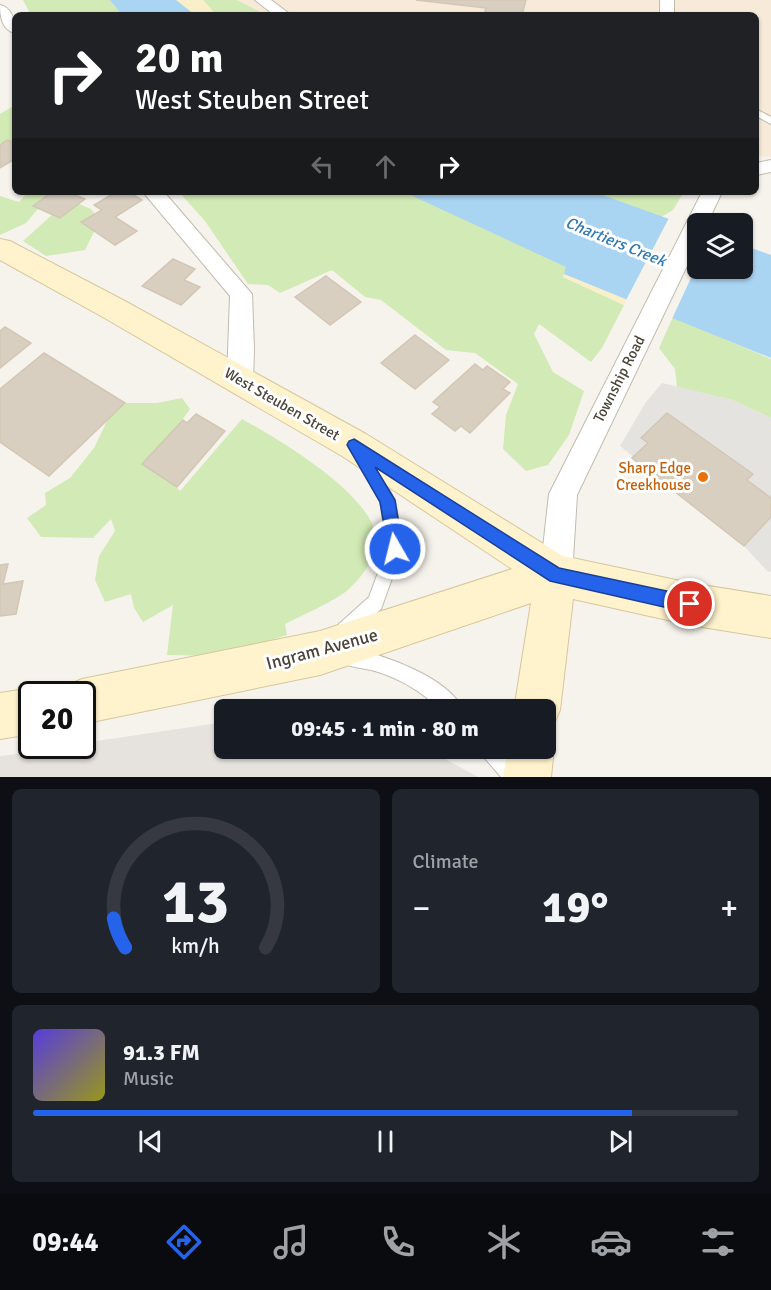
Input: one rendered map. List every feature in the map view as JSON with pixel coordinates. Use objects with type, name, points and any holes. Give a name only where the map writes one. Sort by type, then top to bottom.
[{"type":"main road","name":"West Steuben Street","points":[[0,248],[354,445],[556,575]]},
{"type":"main road","points":[[539,699],[556,575],[690,604],[771,617]]},
{"type":"main road","name":"Ingram Avenue","points":[[96,699],[320,653],[556,575]]},
{"type":"main road","points":[[0,716],[18,713]]},
{"type":"main road","points":[[527,777],[529,759]]},
{"type":"street","points":[[262,0],[280,12]]},
{"type":"street","points":[[0,9],[12,25]]},
{"type":"street","points":[[156,195],[241,294],[240,380]]},
{"type":"street","name":"Township Road","points":[[556,575],[563,494],[711,195]]},
{"type":"lane","points":[[320,653],[375,603],[395,549],[387,500],[354,445]]},
{"type":"lane","points":[[320,653],[364,659],[407,674],[440,699]]},
{"type":"lane","points":[[498,759],[514,777]]},
{"type":"shaded area","points":[[237,0],[771,0],[771,157],[759,156],[759,12],[260,12]]},
{"type":"shaded area","points":[[662,383],[732,400],[771,418],[771,572],[767,571],[744,546],[620,446],[646,402]]},
{"type":"shaded area","points":[[214,724],[214,759],[445,759],[478,777],[0,777],[0,756],[18,754],[18,759],[96,759],[96,741]]},
{"type":"green space","points":[[23,0],[110,0],[120,12],[29,12]]},
{"type":"green space","points":[[203,0],[237,0],[260,12],[213,12]]},
{"type":"green space","points":[[12,107],[12,145],[0,143],[0,114]]},
{"type":"green space","points":[[25,195],[49,195],[26,223],[0,235],[0,196],[19,202]]},
{"type":"green space","points":[[182,195],[419,195],[567,267],[563,277],[624,305],[602,348],[591,362],[539,324],[534,334],[553,372],[584,391],[569,435],[548,465],[526,471],[503,449],[506,415],[518,384],[475,353],[446,350],[381,300],[365,297],[332,270],[280,293],[268,285],[248,284],[205,221]]},
{"type":"green space","points":[[600,195],[682,195],[673,210],[651,223]]},
{"type":"green space","points":[[79,204],[91,209],[100,220],[85,250],[46,256],[23,241],[52,215]]},
{"type":"green space","points":[[673,317],[771,359],[771,418],[732,400],[677,387],[675,369],[659,348]]},
{"type":"green space","points":[[182,398],[190,409],[152,462],[180,491],[242,419],[276,438],[333,479],[363,509],[375,533],[374,551],[367,568],[343,594],[285,624],[287,635],[221,656],[167,655],[173,605],[143,622],[134,608],[131,594],[105,602],[95,580],[99,556],[115,531],[111,519],[93,538],[41,537],[27,518],[46,505],[45,493],[70,478],[94,448],[107,421],[125,403],[157,403]]},
{"type":"sand","points":[[175,0],[203,0],[213,12],[191,12]]},
{"type":"sand","points":[[564,274],[627,299],[624,305],[563,277]]},
{"type":"water","points":[[110,0],[176,0],[191,12],[120,12]]},
{"type":"water","name":"Chartiers Creek","points":[[410,195],[602,195],[687,225],[687,279],[753,279],[753,249],[771,255],[771,358],[564,274],[566,267]]},
{"type":"pier","points":[[670,216],[687,222],[687,279],[690,279],[671,321],[625,302]]},
{"type":"building","points":[[416,0],[526,0],[523,12],[485,12],[486,8]]},
{"type":"building","points":[[7,140],[12,142],[12,161],[0,168],[0,145]]},
{"type":"building","points":[[48,195],[75,195],[85,199],[60,218],[33,206]]},
{"type":"building","points":[[111,195],[134,195],[142,200],[115,217],[137,231],[115,245],[81,222],[102,210],[94,205]]},
{"type":"building","points":[[173,259],[195,269],[184,280],[200,287],[181,305],[142,286]]},
{"type":"building","points":[[326,276],[361,302],[330,325],[295,297]]},
{"type":"building","points":[[5,327],[31,343],[0,368],[0,331]]},
{"type":"building","points":[[415,335],[449,360],[415,389],[381,363]]},
{"type":"building","points":[[44,353],[125,403],[49,476],[0,442],[0,389]]},
{"type":"building","points":[[475,364],[483,370],[487,366],[510,382],[503,389],[510,393],[470,433],[461,426],[455,431],[432,414],[440,407],[433,402]]},
{"type":"building","name":"Sharp Edge Creekhouse","points":[[667,413],[753,474],[747,480],[771,498],[771,517],[744,546],[632,458],[648,443],[641,438]]},
{"type":"building","points":[[196,414],[225,431],[177,487],[142,464],[183,420],[187,423]]},
{"type":"building","points":[[8,564],[3,584],[23,581],[16,614],[0,616],[0,565]]},
{"type":"place","name":"Sharp Edge Creekhouse","points":[[703,477]]},
{"type":"route","points":[[395,549],[387,500],[354,445],[556,575],[690,604]]}]
